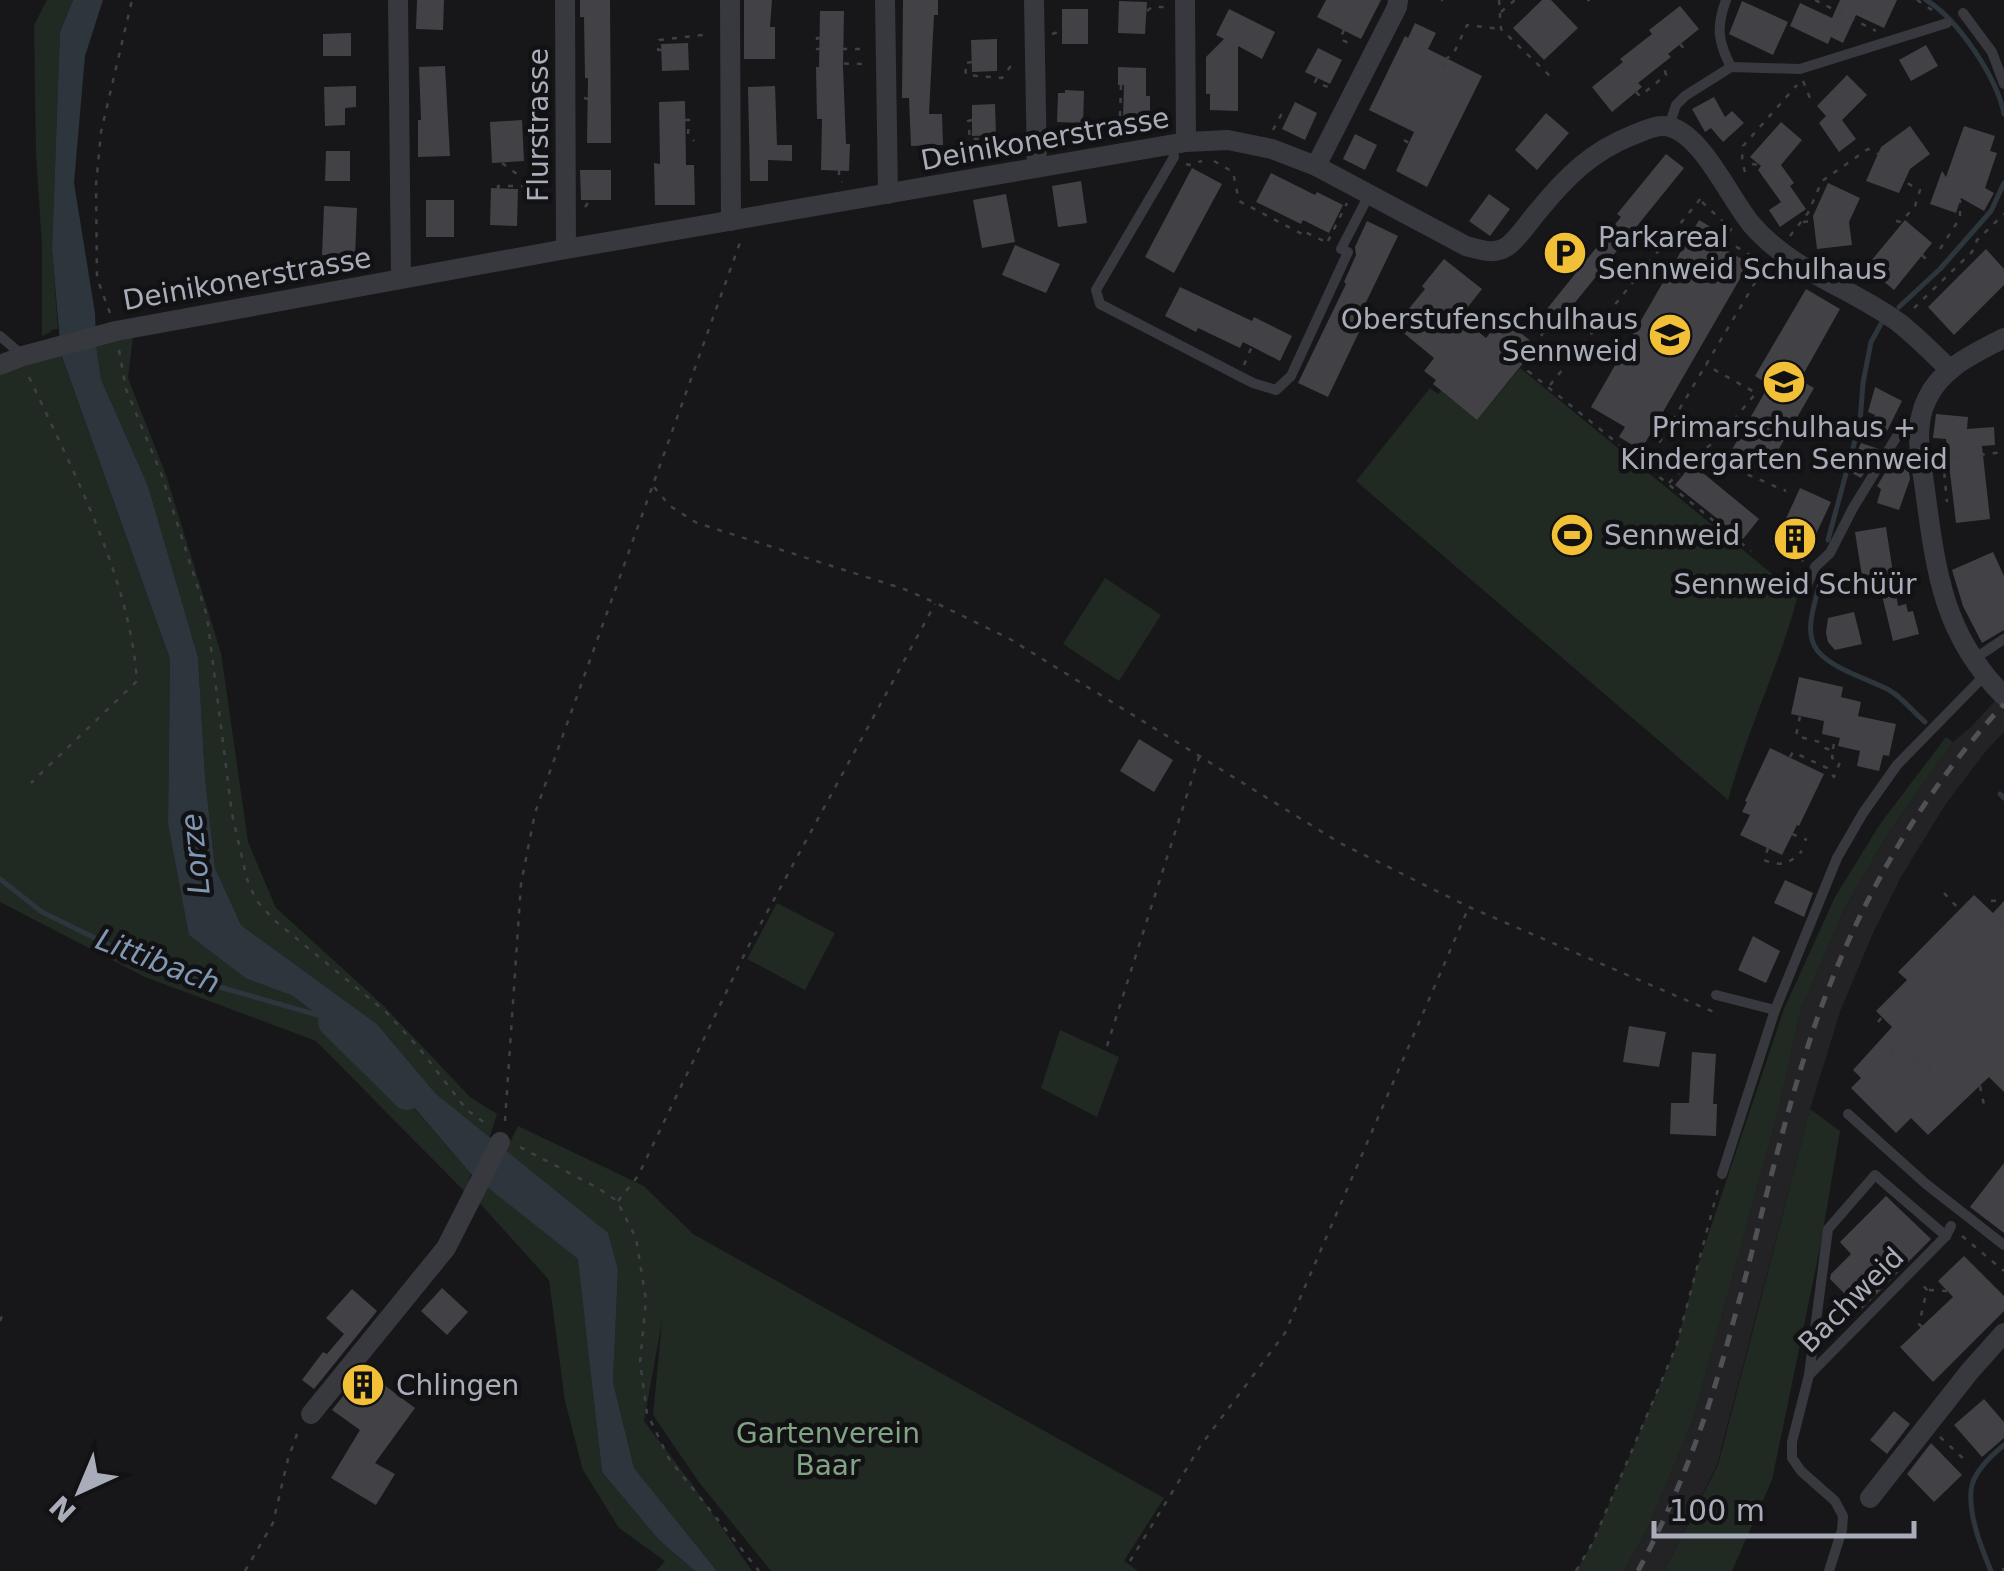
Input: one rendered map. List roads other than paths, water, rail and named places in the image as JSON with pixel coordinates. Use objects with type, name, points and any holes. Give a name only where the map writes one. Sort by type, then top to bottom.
[{"type":"street","points":[[398,0],[401,278]]},
{"type":"street","name":"Flurstrasse","points":[[564,0],[566,249]]},
{"type":"street","points":[[730,0],[738,220]]},
{"type":"street","points":[[885,0],[888,194]]},
{"type":"street","points":[[1034,0],[1037,167]]},
{"type":"street","points":[[1316,166],[1398,0]]},
{"type":"street","points":[[1177,148],[1180,4]]},
{"type":"street","points":[[1669,126],[1702,152],[1752,225],[1779,249],[1812,274],[1899,323],[1949,369]]},
{"type":"street","name":"Deinikonerstrasse","points":[[0,365],[109,329],[1037,167],[1228,140],[1272,149],[1316,166],[1466,246],[1490,253],[1509,246],[1566,177],[1590,157],[1623,139],[1654,127],[1669,126]]},
{"type":"street","points":[[2003,696],[1979,668],[1942,593],[1919,422],[1925,401],[1949,369],[2004,338]]},
{"type":"street","points":[[311,1414],[446,1248],[501,1137]]},
{"type":"street","points":[[1870,1498],[2004,1332]]},
{"type":"lane","points":[[1723,2],[1718,25],[1721,48],[1731,67]]},
{"type":"lane","points":[[1963,14],[1996,60],[2004,84]]},
{"type":"lane","points":[[1669,126],[1676,105],[1684,96],[1731,67],[1800,69],[1947,23]]},
{"type":"lane","points":[[1177,148],[1096,290],[1100,304],[1276,390],[1291,376],[1348,252],[1342,249],[1363,191]]},
{"type":"lane","points":[[0,336],[23,356]]},
{"type":"lane","points":[[1807,586],[1905,424],[1919,422]]},
{"type":"lane","points":[[1722,1174],[1775,1010],[1837,858],[1862,813],[1897,764],[2004,638]]},
{"type":"lane","points":[[1716,995],[1775,1010]]},
{"type":"lane","points":[[1848,1114],[1926,1184],[2004,1245]]},
{"type":"lane","name":"Bachweid","points":[[1809,1375],[1948,1231],[1875,1174],[1828,1229],[1809,1375],[1792,1442],[1792,1458],[1835,1502],[1843,1516],[1829,1571]]},
{"type":"water","points":[[73,0],[103,0],[85,56],[74,183],[95,313],[101,379],[148,486],[198,657],[215,868],[241,925],[377,1024],[436,1094],[608,1233],[618,1270],[613,1382],[634,1468],[717,1571],[695,1571],[659,1540],[602,1472],[578,1259],[471,1174],[371,1057],[293,996],[247,979],[189,935],[168,823],[170,659],[61,354],[52,249],[60,32]]},
{"type":"waterway","points":[[1926,0],[1951,21],[1974,51],[2004,114]]},
{"type":"waterway","points":[[1899,307],[1940,269],[1991,211],[2004,183]]},
{"type":"waterway","points":[[1828,540],[1860,422],[1871,342],[1881,324]]},
{"type":"waterway","points":[[1820,582],[1811,630],[1819,653],[1894,693],[1925,722]]},
{"type":"waterway","points":[[2000,794],[2004,798]]},
{"type":"waterway","name":"Littibach","points":[[0,879],[42,912],[150,965],[321,1016]]},
{"type":"waterway","name":"Lorze","points":[[333,1022],[407,1095]]},
{"type":"waterway","points":[[1991,1571],[1974,1521],[1971,1491],[1978,1471],[2004,1445]]},
{"type":"railway","points":[[1638,1571],[1680,1483],[1713,1392],[1792,1098],[1832,979],[1871,894],[1918,814],[2004,704]]},
{"type":"place","name":"Parkareal Sennweid Schulhaus","points":[[1565,253]]},
{"type":"place","name":"Oberstufenschulhaus Sennweid","points":[[1670,335]]},
{"type":"place","name":"Primarschulhaus + Kindergarten Sennweid","points":[[1784,382]]},
{"type":"place","name":"Sennweid","points":[[1572,535]]},
{"type":"place","name":"Sennweid Schüür","points":[[1795,539]]},
{"type":"place","name":"Chlingen","points":[[363,1385]]},
{"type":"park label","name":"Gartenverein Baar","points":[[828,1449]]}]
